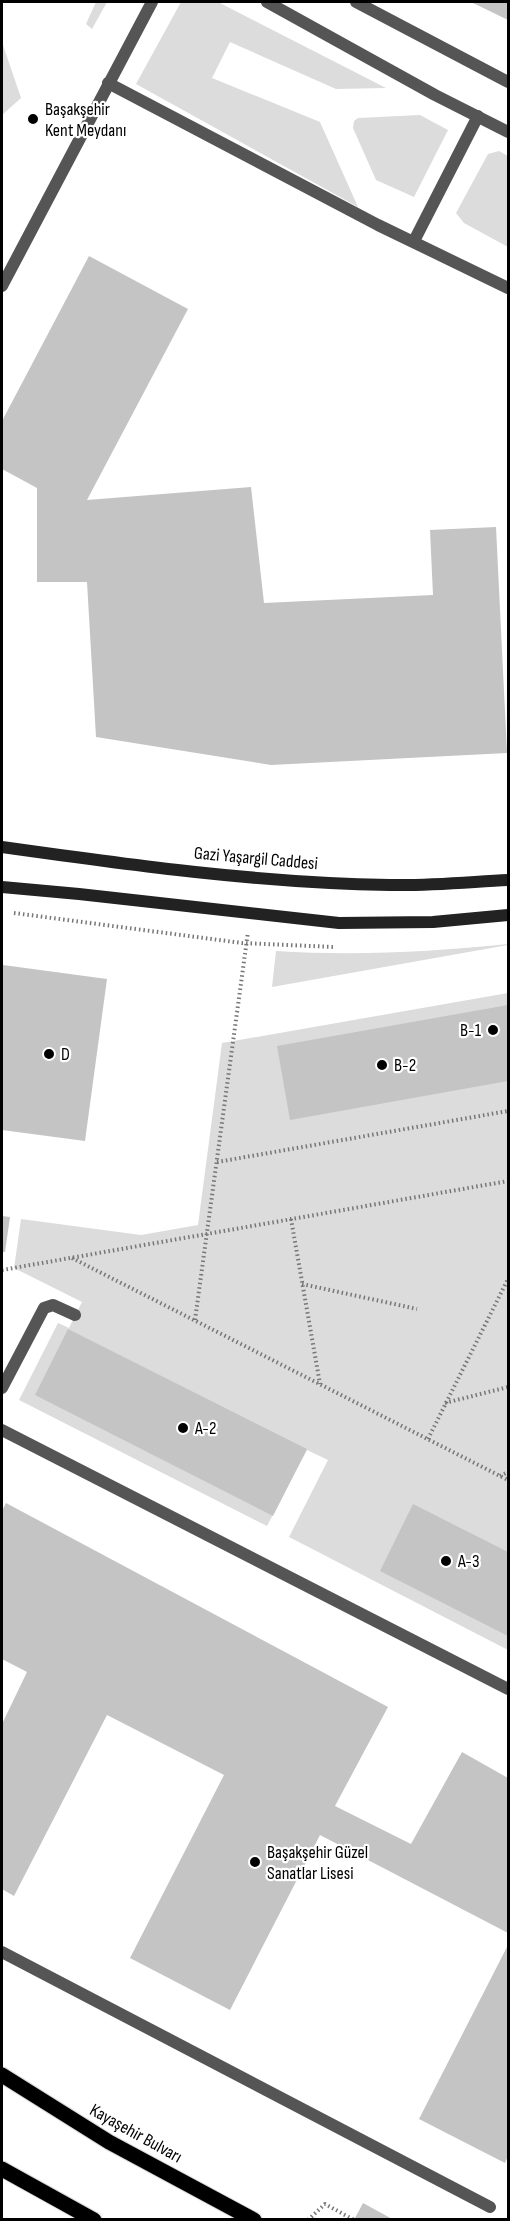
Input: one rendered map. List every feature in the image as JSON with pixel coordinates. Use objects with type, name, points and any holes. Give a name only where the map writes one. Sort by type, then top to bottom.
[{"type":"main road","name":"Kayaşehir Bulvarı","points":[[2,2075],[109,2142],[254,2220]]},
{"type":"main road","points":[[2,2169],[94,2220]]},
{"type":"street","points":[[2,286],[152,2]]},
{"type":"street","points":[[267,2],[435,95],[508,132]]},
{"type":"street","points":[[356,2],[508,82]]},
{"type":"street","points":[[108,83],[378,225],[508,288]]},
{"type":"street","points":[[414,241],[478,116]]},
{"type":"street","name":"Gazi Yaşargil Caddesi","points":[[2,847],[143,867],[271,879],[392,886],[508,880]]},
{"type":"street","points":[[2,887],[339,923],[433,922],[508,915]]},
{"type":"street","points":[[2,1388],[44,1308],[52,1305],[75,1315]]},
{"type":"street","points":[[2,1430],[508,1689]]},
{"type":"street","points":[[2,1952],[490,2207]]},
{"type":"path","points":[[195,1320],[250,914]]},
{"type":"path","points":[[217,1162],[508,1111]]},
{"type":"path","points":[[2,1270],[508,1181]]},
{"type":"path","points":[[291,1219],[320,1384]]},
{"type":"path","points":[[72,1257],[508,1480]]},
{"type":"path","points":[[427,1439],[508,1280]]},
{"type":"path","points":[[303,1284],[417,1309]]},
{"type":"path","points":[[445,1403],[508,1387]]},
{"type":"path","points":[[501,1476],[508,1472]]},
{"type":"path","points":[[308,2220],[325,2204],[354,2220]]},
{"type":"shaded area","points":[[96,2],[107,2],[92,29],[86,24]]},
{"type":"shaded area","points":[[181,2],[218,2],[386,88],[336,89],[230,42],[212,78],[320,122],[358,207],[136,84]]},
{"type":"shaded area","points":[[2,44],[21,98],[2,115]]},
{"type":"shaded area","points":[[420,115],[448,130],[414,197],[376,180],[353,128],[354,121],[358,118]]},
{"type":"shaded area","points":[[499,151],[508,156],[508,247],[464,223],[456,213],[488,154]]},
{"type":"shaded area","points":[[508,944],[272,987],[276,951],[392,952]]},
{"type":"shaded area","points":[[508,993],[508,1650],[289,1537],[328,1460],[307,1450],[267,1526],[19,1400],[58,1323],[69,1328],[82,1302],[14,1268],[21,1219],[141,1235],[198,1225],[222,1043]]},
{"type":"building","points":[[471,2],[508,2],[508,20]]},
{"type":"building","points":[[89,256],[188,309],[87,500],[251,487],[264,603],[433,595],[430,530],[496,527],[507,753],[271,765],[96,737],[87,582],[37,582],[37,488],[2,469],[2,421]]},
{"type":"building","name":"D","points":[[3,965],[107,979],[85,1141],[2,1130]]},
{"type":"building","name":"B-2","points":[[508,1005],[508,1081],[290,1120],[277,1046]]},
{"type":"building","points":[[2,1216],[10,1217],[5,1252],[2,1252]]},
{"type":"building","name":"A-2","points":[[68,1329],[307,1449],[273,1516],[35,1395]]},
{"type":"building","points":[[6,1503],[388,1707],[335,1806],[411,1844],[462,1752],[508,1778],[508,1933],[320,1835],[230,2010],[130,1958],[224,1775],[107,1715],[14,1896],[2,1889],[2,1724],[27,1672],[2,1659],[2,1511]]},
{"type":"building","name":"A-3","points":[[413,1504],[508,1552],[508,1636],[380,1571]]},
{"type":"building","points":[[508,1945],[508,2156],[505,2163],[419,2119]]},
{"type":"building","points":[[363,2203],[394,2220],[354,2220]]},
{"type":"place","name":"Başakşehir Kent Meydanı","points":[[33,119]]},
{"type":"place","name":"B-1","points":[[493,1030]]},
{"type":"place","name":"D","points":[[49,1054]]},
{"type":"place","name":"B-2","points":[[382,1065]]},
{"type":"place","name":"A-2","points":[[183,1428]]},
{"type":"place","name":"A-3","points":[[446,1561]]},
{"type":"place","name":"Başakşehir Güzel Sanatlar Lisesi","points":[[255,1862]]}]
